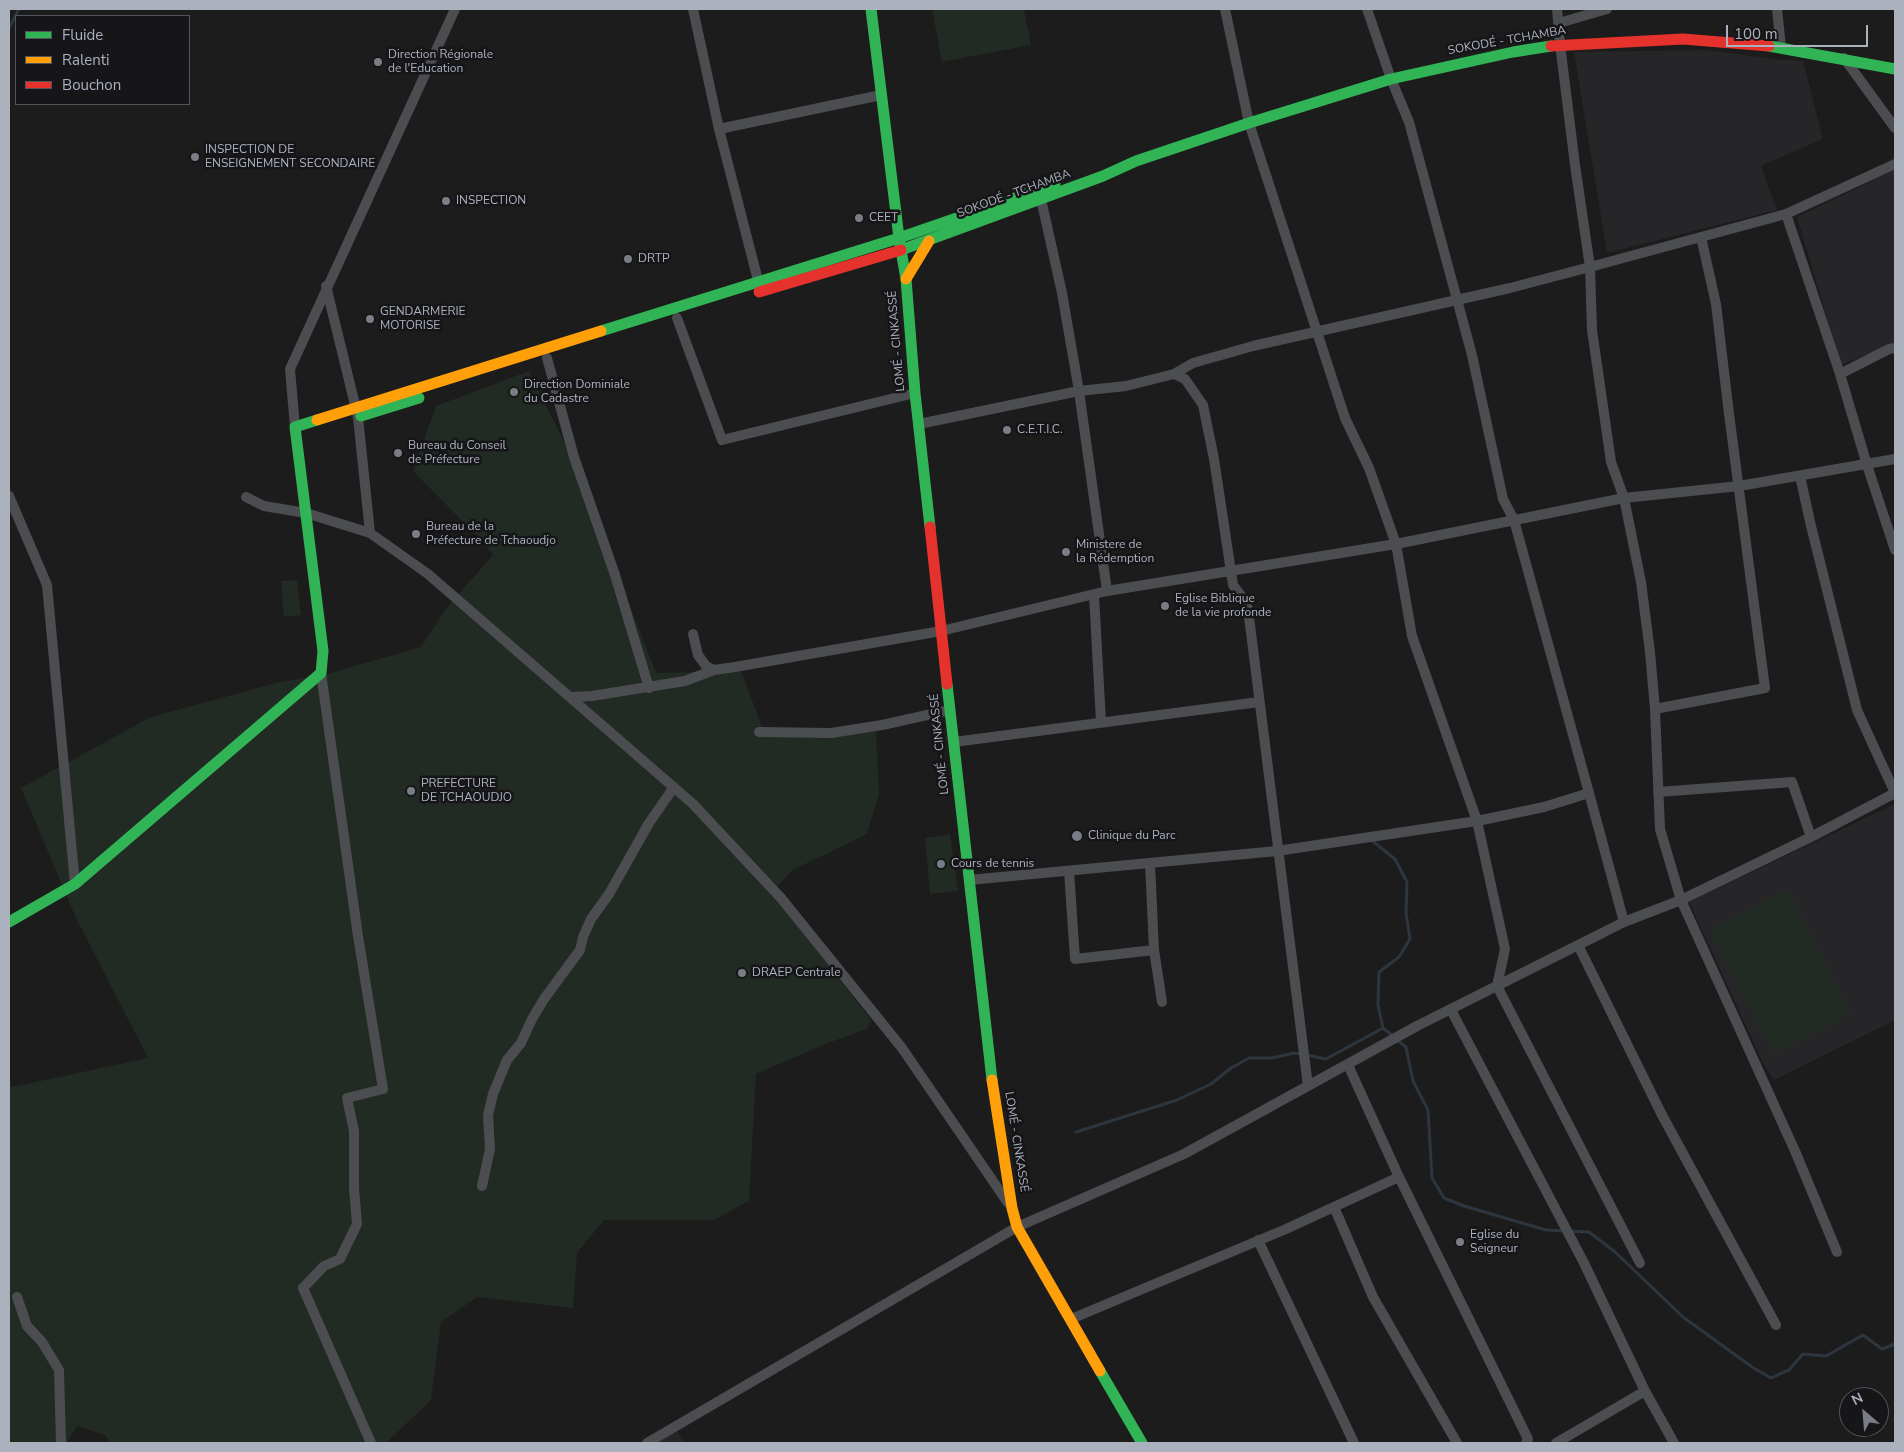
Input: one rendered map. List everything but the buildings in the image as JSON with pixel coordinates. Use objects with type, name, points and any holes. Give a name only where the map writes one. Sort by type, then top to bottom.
[{"type":"main road","name":"LOMÉ - CINKASSÉ","points":[[871,9],[899,238],[906,279],[915,393],[992,1083],[1012,1208],[1017,1227],[1142,1443]]},
{"type":"main road","name":"SOKODÉ - TCHAMBA","points":[[760,287],[929,241],[1136,161],[1249,123],[1392,79],[1486,57],[1560,44],[1683,39],[1781,48],[1895,68]]},
{"type":"main road","name":"SOKODÉ - TCHAMBA","points":[[760,287],[1100,169],[1136,161]]},
{"type":"main road","points":[[906,279],[929,241]]},
{"type":"main road","points":[[357,413],[677,318],[760,287]]},
{"type":"main road","points":[[9,922],[75,884],[321,673],[323,652],[295,432],[760,287]]},
{"type":"street","points":[[295,432],[290,369],[326,286],[455,9]]},
{"type":"street","points":[[693,9],[719,129],[760,287]]},
{"type":"street","points":[[1225,9],[1249,123],[1345,418],[1369,468],[1396,544],[1412,636],[1477,821],[1505,949],[1497,986],[1640,1263]]},
{"type":"street","points":[[1367,9],[1392,79],[1410,122],[1472,355],[1504,500],[1514,520],[1624,922]]},
{"type":"street","points":[[1558,9],[1560,44],[1590,267],[1592,330],[1611,462],[1624,498],[1641,582],[1650,652],[1655,709],[1660,829],[1681,900],[1795,1151],[1837,1252]]},
{"type":"street","points":[[1559,23],[1606,9]]},
{"type":"street","points":[[1776,9],[1781,48]]},
{"type":"street","points":[[1844,58],[1895,128]]},
{"type":"street","points":[[719,129],[881,95]]},
{"type":"street","points":[[919,424],[1079,391],[1126,386],[1174,374],[1193,363],[1253,346],[1457,300],[1590,267],[1786,214],[1895,164]]},
{"type":"street","points":[[1041,199],[1062,293],[1079,391],[1107,592]]},
{"type":"street","points":[[1786,214],[1840,374],[1895,550]]},
{"type":"street","points":[[1655,709],[1765,688],[1716,304],[1701,237]]},
{"type":"street","points":[[326,286],[357,413],[370,533]]},
{"type":"street","points":[[677,318],[722,440],[915,393]]},
{"type":"street","points":[[1840,374],[1895,348]]},
{"type":"street","points":[[547,358],[574,457],[615,575],[649,688]]},
{"type":"street","points":[[1174,374],[1185,379],[1203,406],[1214,458],[1233,585],[1248,609],[1308,1086]]},
{"type":"street","points":[[570,697],[649,688],[685,681],[714,670],[942,631],[1094,594],[1396,544],[1624,498],[1739,486],[1895,459]]},
{"type":"street","points":[[647,1443],[1017,1227],[1184,1154],[1348,1064],[1497,986],[1624,922],[1681,900],[1811,837],[1895,793],[1857,710],[1810,526],[1800,476]]},
{"type":"street","points":[[9,496],[47,585],[75,884]]},
{"type":"street","points":[[246,497],[264,506],[306,513],[370,533],[428,574],[693,804],[781,898],[902,1048],[1012,1208]]},
{"type":"street","points":[[1094,594],[1101,722]]},
{"type":"street","points":[[693,634],[701,661],[714,670]]},
{"type":"street","points":[[321,673],[358,936],[383,1090],[347,1098],[354,1131],[354,1188],[357,1224],[340,1259],[324,1266],[303,1288],[371,1443]]},
{"type":"street","points":[[954,742],[1259,702]]},
{"type":"street","points":[[759,732],[831,733],[950,710]]},
{"type":"street","points":[[1658,792],[1792,782],[1811,837]]},
{"type":"street","points":[[482,1186],[490,1149],[488,1115],[493,1094],[507,1060],[521,1043],[544,999],[580,950],[583,937],[592,919],[609,894],[649,823],[674,787]]},
{"type":"street","points":[[969,880],[1277,851],[1477,821],[1544,807],[1589,794]]},
{"type":"street","points":[[1150,863],[1154,950],[1162,1002]]},
{"type":"street","points":[[1069,871],[1075,959],[1154,950]]},
{"type":"street","points":[[1578,946],[1662,1115],[1776,1325]]},
{"type":"street","points":[[1451,1010],[1584,1263],[1645,1391],[1674,1443]]},
{"type":"street","points":[[1348,1064],[1399,1177],[1529,1442]]},
{"type":"street","points":[[1070,1319],[1258,1240],[1399,1177]]},
{"type":"street","points":[[1334,1207],[1373,1296],[1457,1443]]},
{"type":"street","points":[[1258,1240],[1354,1443]]},
{"type":"street","points":[[17,1297],[28,1326],[42,1342],[59,1370],[61,1443]]},
{"type":"street","points":[[1556,1443],[1645,1391]]},
{"type":"shaded area","points":[[932,9],[1024,9],[1031,45],[942,62]]},
{"type":"shaded area","points":[[1708,50],[1803,61],[1823,139],[1761,166],[1777,210],[1607,253],[1574,52]]},
{"type":"shaded area","points":[[1895,170],[1895,343],[1841,365],[1797,217]]},
{"type":"shaded area","points":[[529,371],[576,466],[656,673],[741,671],[766,737],[876,729],[879,794],[867,834],[793,870],[771,892],[871,1020],[867,1029],[828,1043],[756,1074],[749,1201],[714,1220],[604,1220],[577,1253],[573,1308],[477,1297],[441,1322],[431,1400],[386,1443],[111,1443],[105,1435],[77,1426],[67,1443],[9,1443],[9,1083],[12,1087],[148,1058],[76,918],[21,788],[151,717],[280,682],[327,674],[421,647],[448,606],[493,555],[481,540],[413,471],[436,406]]},
{"type":"shaded area","points":[[297,580],[301,615],[284,617],[281,581]]},
{"type":"shaded area","points":[[1895,804],[1895,1020],[1774,1080],[1763,1063],[1689,902]]},
{"type":"shaded area","name":"Cours de tennis","points":[[950,834],[958,891],[930,894],[925,838]]},
{"type":"shaded area","points":[[1786,889],[1851,1013],[1774,1054],[1709,930]]},
{"type":"shaded area","points":[[675,1428],[684,1443],[650,1443]]},
{"type":"waterway","points":[[16,15],[19,9]]},
{"type":"waterway","points":[[9,28],[15,17]]},
{"type":"waterway","points":[[1370,839],[1395,859],[1407,882],[1406,913],[1410,939],[1399,957],[1379,972],[1378,1005],[1383,1028]]},
{"type":"waterway","points":[[1307,1055],[1326,1059],[1383,1028],[1393,1036]]},
{"type":"waterway","points":[[1397,1040],[1406,1047],[1413,1081],[1428,1110],[1432,1178],[1444,1198],[1464,1206],[1546,1230],[1589,1232],[1614,1251],[1683,1317],[1752,1367],[1771,1378],[1789,1370],[1803,1354],[1826,1356],[1863,1335],[1882,1349],[1895,1344]]},
{"type":"waterway","points":[[1076,1132],[1177,1100],[1211,1084],[1231,1068],[1249,1058],[1272,1058],[1294,1053],[1301,1054]]},
{"type":"traffic: fast","points":[[871,9],[899,238],[906,279],[915,393],[930,527]]},
{"type":"traffic: fast","points":[[901,250],[1103,176],[1136,161],[1249,123],[1391,79],[1513,52],[1551,46]]},
{"type":"traffic: fast","points":[[1769,46],[1895,69]]},
{"type":"traffic: fast","points":[[899,238],[1055,184]]},
{"type":"traffic: fast","points":[[601,331],[899,238]]},
{"type":"traffic: fast","points":[[361,416],[419,398]]},
{"type":"traffic: fast","points":[[9,922],[75,884],[321,673],[323,651],[295,427],[317,420]]},
{"type":"traffic: fast","points":[[947,684],[992,1080]]},
{"type":"traffic: fast","points":[[1100,1371],[1142,1443]]},
{"type":"traffic: slow","points":[[906,279],[929,241]]},
{"type":"traffic: slow","points":[[317,420],[601,331]]},
{"type":"traffic: slow","points":[[992,1080],[1012,1208],[1017,1227],[1100,1371]]},
{"type":"traffic: jam","points":[[1551,46],[1683,39],[1769,46]]},
{"type":"traffic: jam","points":[[759,292],[901,250]]},
{"type":"traffic: jam","points":[[930,527],[947,684]]},
{"type":"place","name":"Direction Régionale de l'Education","points":[[378,62]]},
{"type":"place","name":"INSPECTION DE ENSEIGNEMENT SECONDAIRE","points":[[195,157]]},
{"type":"place","name":"INSPECTION","points":[[446,201]]},
{"type":"place","name":"CEET","points":[[859,218]]},
{"type":"place","name":"DRTP","points":[[628,259]]},
{"type":"place","name":"GENDARMERIE MOTORISE","points":[[370,319]]},
{"type":"place","name":"Direction Dominiale du Cadastre","points":[[514,392]]},
{"type":"place","name":"C.E.T.I.C.","points":[[1007,430]]},
{"type":"place","name":"Bureau du Conseil de Préfecture","points":[[398,453]]},
{"type":"place","name":"Bureau de la Préfecture de Tchaoudjo","points":[[416,534]]},
{"type":"place","name":"Ministere de la Rédemption","points":[[1066,552]]},
{"type":"place","name":"Eglise Biblique de la vie profonde","points":[[1165,606]]},
{"type":"place","name":"PREFECTURE DE TCHAOUDJO","points":[[411,791]]},
{"type":"place","name":"Clinique du Parc","points":[[1077,836]]},
{"type":"place","name":"Cours de tennis","points":[[941,864]]},
{"type":"place","name":"DRAEP Centrale","points":[[742,973]]},
{"type":"place","name":"Eglise du Seigneur","points":[[1460,1242]]}]
